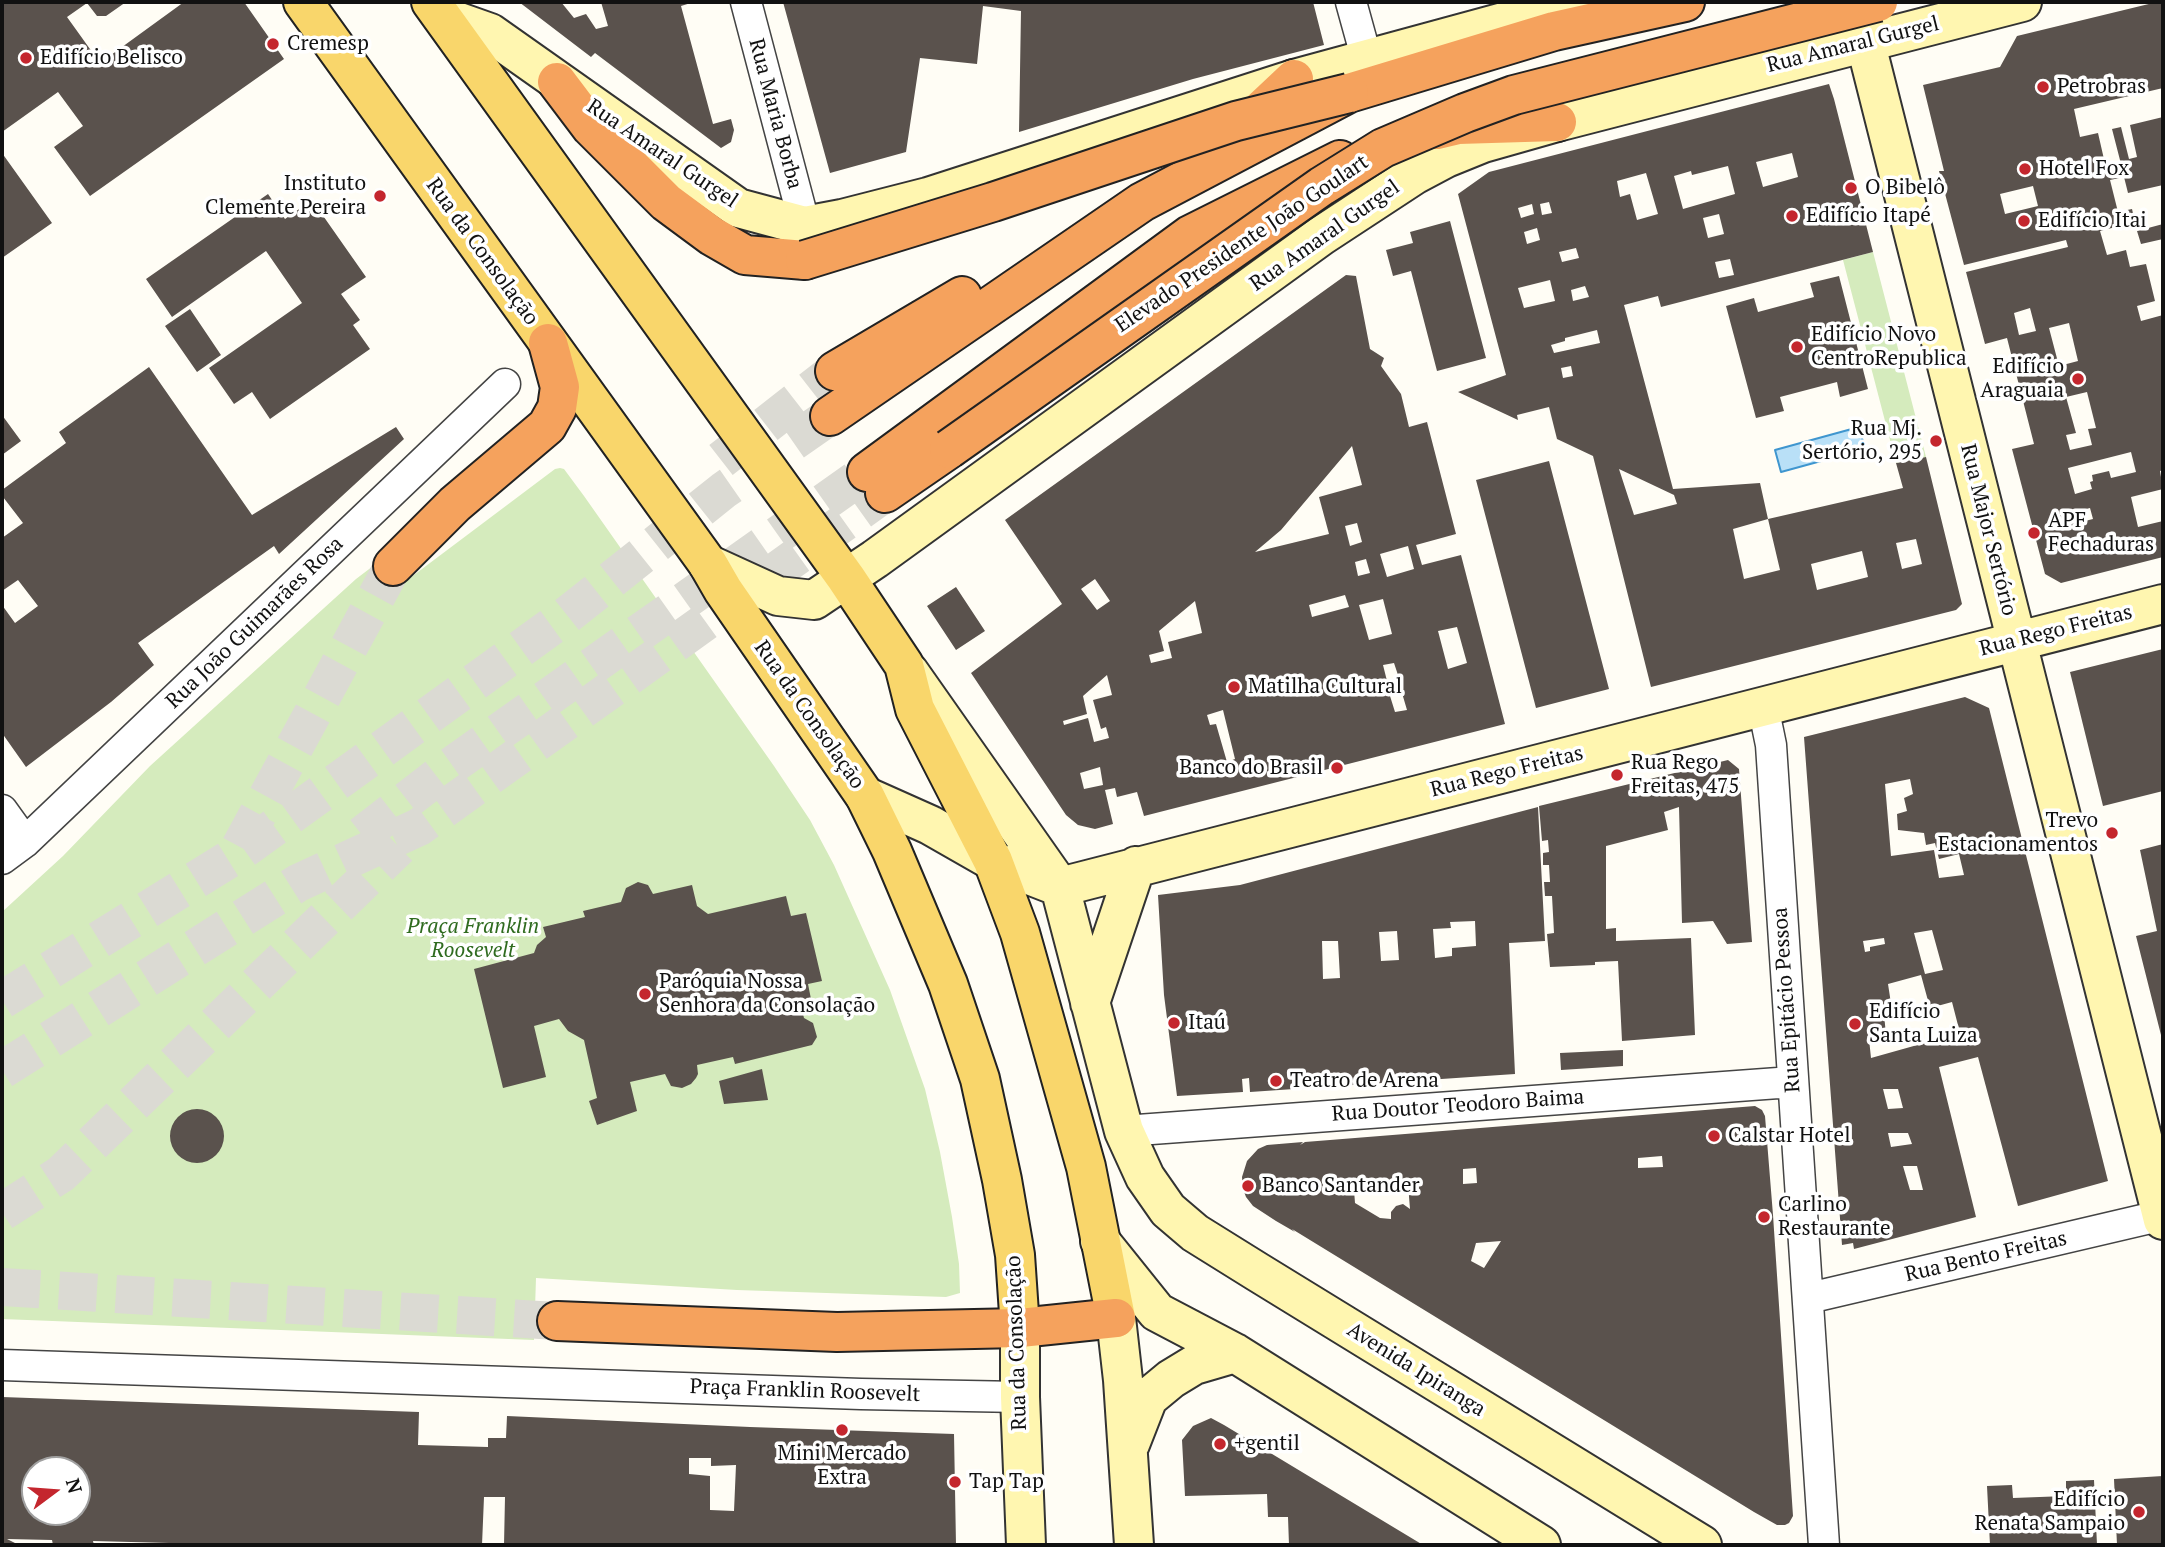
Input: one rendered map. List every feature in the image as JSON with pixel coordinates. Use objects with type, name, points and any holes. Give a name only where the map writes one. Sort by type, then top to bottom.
[{"type":"highway","points":[[557,82],[591,127],[667,202],[712,236],[745,255],[993,202],[1358,77],[1685,2]]},
{"type":"highway","name":"Elevado Presidente João Goulart","points":[[1557,122],[1458,125],[1417,134],[1348,155],[1190,235],[876,483],[949,449],[1302,199],[1383,148],[1465,113],[1514,95],[1878,2]]},
{"type":"highway","points":[[830,416],[1142,202],[1358,77]]},
{"type":"highway","points":[[835,371],[1238,132],[1294,79]]},
{"type":"highway","points":[[393,566],[455,504],[547,426],[557,408],[560,387],[548,344]]},
{"type":"highway","points":[[556,1321],[838,1332],[1020,1328],[1116,1318]]},
{"type":"main road","name":"Rua da Consolação","points":[[303,2],[708,564],[723,590],[865,796],[892,851],[948,984],[980,1080],[1002,1180],[1015,1255],[1020,1328],[1026,1545]]},
{"type":"main road","points":[[805,243],[842,219],[928,197],[1294,79],[1358,77],[1577,2]]},
{"type":"main road","name":"Rua Major Sertório","points":[[1855,2],[2163,1217]]},
{"type":"main road","name":"Rua Amaral Gurgel","points":[[708,564],[778,596],[814,600],[1321,236],[1414,175],[1446,158],[1483,143],[1557,122],[2022,2]]},
{"type":"main road","points":[[436,9],[490,33],[557,82]]},
{"type":"main road","points":[[436,9],[846,578],[1060,887],[1124,1131]]},
{"type":"main road","name":"Rua Rego Freitas","points":[[1060,887],[2163,604]]},
{"type":"main road","points":[[904,665],[915,709],[993,861],[1020,933],[1086,1167],[1116,1318],[1135,1545]]},
{"type":"main road","points":[[865,796],[930,825],[993,861],[1060,887]]},
{"type":"main road","points":[[1090,1003],[1136,866]]},
{"type":"main road","name":"Avenida Ipiranga","points":[[1124,1131],[1145,1177],[1168,1210],[1195,1233],[1702,1545]]},
{"type":"main road","points":[[1100,1241],[1157,1312],[1235,1353],[1541,1545]]},
{"type":"main road","points":[[1128,1451],[1148,1398],[1194,1365],[1235,1353]]},
{"type":"street","name":"Rua Maria Borba","points":[[746,2],[805,243]]},
{"type":"street","points":[[1351,2],[1358,77]]},
{"type":"street","name":"Rua João Guimarães Rosa","points":[[14,850],[505,384]]},
{"type":"street","name":"Rua Epitácio Pessoa","points":[[1763,706],[1771,745],[1792,1082],[1810,1298],[1824,1545]]},
{"type":"street","points":[[2,810],[14,850]]},
{"type":"street","name":"Rua Doutor Teodoro Baima","points":[[1124,1131],[1792,1082]]},
{"type":"street","name":"Rua Bento Freitas","points":[[1810,1298],[2163,1217]]},
{"type":"street","name":"Praça Franklin Roosevelt","points":[[2,1365],[1020,1397]]},
{"type":"green space","points":[[1873,252],[1926,457],[1896,463],[1843,260]]},
{"type":"green space","name":"Praça Franklin Roosevelt","points":[[555,469],[564,469],[584,496],[774,766],[810,820],[834,865],[890,990],[925,1089],[952,1217],[960,1293],[946,1297],[737,1290],[536,1278],[534,1340],[2,1319],[2,912],[63,856],[150,766],[356,579],[381,560],[398,587]]},
{"type":"water","points":[[1859,427],[1865,449],[1781,472],[1775,450]]},
{"type":"building","points":[[2,2],[126,2],[106,16],[97,16],[87,3],[67,17],[100,63],[184,2],[244,2],[284,59],[90,196],[54,147],[83,126],[58,92],[2,132]]},
{"type":"building","points":[[519,2],[561,2],[574,18],[586,14],[596,29],[608,26],[601,2],[694,2],[681,6],[713,124],[731,119],[734,130],[731,142],[721,148],[595,53],[591,57]]},
{"type":"building","points":[[783,2],[1313,2],[1324,45],[1193,79],[1019,132],[1021,11],[983,6],[977,64],[920,58],[906,152],[830,173]]},
{"type":"building","points":[[2163,2],[2163,88],[2074,109],[2080,137],[2098,133],[2106,168],[2121,164],[2112,129],[2121,127],[2129,159],[2137,157],[2130,125],[2163,117],[2163,185],[2128,193],[2124,177],[2110,180],[2118,212],[2132,209],[2135,222],[2100,231],[2107,255],[2126,250],[2130,267],[2146,264],[2155,301],[2137,306],[2141,321],[2163,315],[2163,470],[2160,471],[2163,489],[2131,497],[2138,527],[2163,521],[2163,557],[2061,583],[2045,574],[2012,449],[2034,444],[2007,338],[1985,344],[1966,272],[2068,247],[2066,240],[1964,265],[1939,171],[1944,171],[1923,85],[2000,67],[2017,36]],"holes":[[[2033,186],[2038,206],[2005,214],[2000,194]],[[2030,308],[2036,331],[2019,335],[2014,313]],[[2069,323],[2078,361],[2059,366],[2049,328]],[[2087,392],[2096,428],[2088,429],[2092,445],[2070,450],[2066,435],[2076,433],[2066,397]],[[2131,452],[2136,472],[2111,478],[2109,471],[2092,475],[2092,489],[2075,494],[2068,468]],[[2090,508],[2093,519],[2077,523],[2074,512]]]},
{"type":"building","points":[[1829,84],[1873,252],[1661,307],[1658,296],[1624,305],[1673,489],[1760,483],[1768,519],[1903,488],[1896,463],[1926,457],[1962,604],[1956,610],[1651,687],[1593,456],[1557,439],[1549,407],[1517,415],[1518,420],[1458,392],[1506,375],[1458,194],[1489,172]],"holes":[[[1792,153],[1798,177],[1763,187],[1756,162]],[[1728,166],[1735,194],[1683,209],[1674,176],[1691,171],[1692,175]],[[1646,173],[1658,214],[1637,220],[1630,194],[1620,197],[1617,181]],[[1549,202],[1552,213],[1542,215],[1540,204]],[[1532,204],[1534,214],[1521,218],[1518,208]],[[1719,214],[1724,234],[1708,238],[1703,218]],[[1537,228],[1540,240],[1527,244],[1524,232]],[[1576,248],[1579,258],[1562,262],[1559,252]],[[1730,259],[1734,275],[1719,278],[1715,262]],[[1550,280],[1555,301],[1524,308],[1518,288]],[[1585,286],[1589,297],[1573,301],[1571,290]],[[1597,330],[1600,343],[1554,353],[1551,345],[1565,341],[1565,338]],[[1571,366],[1573,376],[1563,378],[1561,368]],[[1619,469],[1674,495],[1677,504],[1634,515]],[[1768,519],[1780,570],[1744,579],[1733,529]],[[1916,539],[1922,564],[1902,569],[1896,543]],[[1862,551],[1868,577],[1817,590],[1811,564]]]},
{"type":"building","points":[[2,153],[52,223],[2,258]]},
{"type":"building","points":[[268,194],[285,219],[312,200],[366,277],[341,294],[360,320],[353,325],[370,349],[270,419],[252,392],[234,404],[209,368],[302,303],[266,251],[172,317],[146,279]]},
{"type":"building","points":[[1450,221],[1486,358],[1437,371],[1411,271],[1393,276],[1386,250],[1413,243],[1410,232]]},
{"type":"building","points":[[2163,224],[2163,239],[2141,244],[2137,231]]},
{"type":"building","points":[[1346,275],[1356,276],[1370,349],[1384,358],[1381,366],[1401,394],[1409,427],[1427,422],[1456,534],[1416,545],[1422,565],[1461,555],[1505,724],[1144,816],[1137,792],[1117,797],[1115,788],[1105,790],[1113,824],[1095,829],[1078,825],[1066,815],[971,673],[1062,604],[1005,520]],"holes":[[[1352,446],[1362,485],[1319,497],[1329,534],[1255,552],[1281,530]],[[1357,523],[1362,542],[1350,546],[1345,526]],[[1408,546],[1414,569],[1387,577],[1380,554]],[[1366,559],[1370,573],[1358,576],[1355,562]],[[1095,579],[1110,601],[1097,610],[1081,589]],[[1345,595],[1349,607],[1312,617],[1309,605]],[[1383,599],[1392,634],[1369,640],[1359,605]],[[1195,601],[1202,633],[1168,642],[1172,658],[1151,663],[1149,655],[1164,651],[1159,631]],[[1457,627],[1467,663],[1448,669],[1438,631]],[[1394,663],[1399,678],[1387,681],[1383,665]],[[1107,675],[1112,695],[1093,700],[1101,729],[1106,727],[1109,738],[1094,742],[1088,718],[1064,725],[1063,721],[1087,714],[1083,696]],[[1402,693],[1407,710],[1395,712],[1390,696]],[[1223,710],[1235,759],[1227,762],[1216,724],[1210,725],[1207,715]],[[1100,767],[1103,785],[1084,789],[1080,773]]]},
{"type":"building","name":"Edifício Novo CentroRepublica","points":[[1839,276],[1868,389],[1840,397],[1837,382],[1780,397],[1784,411],[1756,418],[1726,306],[1754,298],[1758,312],[1814,297],[1810,283]]},
{"type":"building","points":[[190,309],[221,355],[197,372],[165,326]]},
{"type":"building","points":[[149,367],[252,515],[396,427],[404,439],[279,554],[274,546],[138,643],[154,665],[111,702],[26,767],[2,733],[2,605],[15,623],[38,606],[18,580],[2,591],[2,538],[23,523],[2,498],[2,490],[66,443],[59,432]]},
{"type":"building","points":[[2,415],[21,441],[2,455]]},
{"type":"building","points":[[1549,461],[1609,689],[1536,708],[1476,480]]},
{"type":"building","points":[[956,587],[985,631],[956,650],[927,606]]},
{"type":"building","points":[[2163,649],[2163,791],[2103,806],[2070,672]]},
{"type":"building","points":[[1965,697],[1989,708],[2108,1181],[2018,1206],[1978,1057],[1939,1067],[1976,1217],[1854,1249],[1853,1243],[1842,1245],[1804,737]],"holes":[[[1910,779],[1913,794],[1904,798],[1907,811],[1897,814],[1898,830],[1924,833],[1926,845],[1935,843],[1939,859],[1959,854],[1964,875],[1939,878],[1934,850],[1891,856],[1885,784]],[[1932,930],[1943,970],[1925,974],[1914,933]],[[1884,938],[1885,944],[1870,947],[1870,951],[1865,952],[1863,941]],[[1921,975],[1930,1008],[1952,1002],[1960,1033],[1871,1058],[1869,1039],[1886,1035],[1884,1014],[1892,1010],[1888,984]],[[1883,1089],[1898,1089],[1903,1108],[1888,1109]],[[1888,1133],[1908,1133],[1912,1144],[1891,1147]],[[1903,1166],[1917,1166],[1923,1190],[1910,1190]]]},
{"type":"building","points":[[1728,760],[1739,769],[1752,942],[1727,944],[1713,921],[1682,923],[1679,807],[1664,812],[1668,830],[1606,846],[1606,929],[1616,928],[1616,941],[1691,938],[1695,1035],[1622,1041],[1618,961],[1550,967],[1547,934],[1554,933],[1552,896],[1545,896],[1544,882],[1550,882],[1549,865],[1543,865],[1543,853],[1549,852],[1548,840],[1542,841],[1539,806]]},
{"type":"building","points":[[1538,807],[1545,941],[1509,943],[1515,1074],[1250,1092],[1249,1078],[1242,1079],[1243,1092],[1177,1096],[1164,995],[1158,895],[1240,885]],"holes":[[[1475,921],[1476,946],[1452,948],[1452,956],[1435,958],[1433,929],[1451,928],[1450,922]],[[1397,931],[1399,960],[1381,961],[1379,932]],[[1322,941],[1338,941],[1340,978],[1323,979]]]},
{"type":"building","points":[[2163,844],[2162,1039],[2136,936],[2157,931],[2140,850]]},
{"type":"building","name":"Paróquia Nossa Senhora da Consolação","points":[[638,882],[648,885],[653,894],[692,885],[697,906],[708,914],[786,896],[791,916],[806,913],[822,981],[808,984],[812,1004],[801,1006],[804,1018],[813,1023],[817,1037],[812,1045],[735,1064],[733,1057],[697,1065],[696,1078],[682,1088],[671,1086],[665,1074],[630,1082],[637,1111],[597,1125],[589,1101],[597,1098],[584,1040],[568,1031],[559,1019],[534,1026],[546,1077],[503,1088],[474,969],[534,953],[537,945],[546,937],[543,927],[585,917],[583,911],[621,902],[626,888]]},
{"type":"building","points":[[1623,1050],[1623,1066],[1561,1070],[1560,1053]]},
{"type":"building","points":[[762,1069],[768,1100],[724,1104],[719,1081]]},
{"type":"building","points":[[1755,1106],[1762,1110],[1765,1116],[1773,1215],[1793,1516],[1789,1523],[1777,1525],[1754,1512],[1253,1206],[1243,1189],[1242,1177],[1247,1161],[1258,1149],[1267,1145],[1303,1142],[1300,1145],[1305,1142]],"holes":[[[1662,1156],[1663,1167],[1638,1168],[1638,1158]],[[1476,1168],[1477,1183],[1463,1184],[1463,1169]],[[1408,1184],[1410,1209],[1403,1204],[1396,1206],[1391,1212],[1391,1219],[1380,1218],[1355,1203],[1356,1188]],[[1501,1241],[1484,1268],[1471,1261],[1476,1243]]]},
{"type":"building","points":[[197,1109],[216,1117],[224,1136],[216,1155],[197,1163],[178,1155],[170,1136],[178,1117]]},
{"type":"building","points":[[2,1397],[419,1412],[418,1445],[488,1447],[488,1438],[506,1438],[507,1416],[954,1434],[956,1545],[504,1545],[505,1497],[484,1497],[482,1545],[245,1545],[93,1541],[94,1545],[53,1545],[52,1540],[7,1539],[19,1545],[2,1545]],"holes":[[[689,1458],[711,1458],[711,1466],[736,1465],[734,1511],[710,1510],[710,1476],[689,1474]]]},
{"type":"building","points":[[1211,1418],[1423,1545],[1289,1545],[1288,1517],[1268,1517],[1267,1494],[1185,1496],[1182,1440],[1193,1426]]},
{"type":"building","name":"Edifício Renata Sampaio","points":[[2163,1476],[2163,1545],[2117,1545],[2114,1479]]},
{"type":"building","points":[[2094,1480],[2097,1545],[1990,1545],[1987,1486],[2012,1485],[2013,1498],[2066,1496],[2066,1481]]},
{"type":"tunnel","points":[[721,460],[835,371]]},
{"type":"tunnel","points":[[2,1000],[236,855],[566,616],[724,490],[830,416]]},
{"type":"tunnel","points":[[362,835],[451,766],[867,472]]},
{"type":"tunnel","points":[[2,1070],[298,883],[419,827],[885,493]]},
{"type":"tunnel","points":[[240,847],[393,566]]},
{"type":"tunnel","points":[[2,1212],[61,1174],[399,847]]},
{"type":"tunnel","points":[[2,1287],[557,1321]]},
{"type":"place","name":"Cremesp","points":[[273,44]]},
{"type":"place","name":"Edifício Belisco","points":[[26,58]]},
{"type":"place","name":"Petrobras","points":[[2043,87]]},
{"type":"place","name":"Hotel Fox","points":[[2025,169]]},
{"type":"place","name":"O Bibelô","points":[[1851,188]]},
{"type":"place","name":"Instituto Clemente Pereira","points":[[380,196]]},
{"type":"place","name":"Edifício Itapé","points":[[1792,216]]},
{"type":"place","name":"Edifício Itai","points":[[2024,221]]},
{"type":"place","name":"Edifício Novo CentroRepublica","points":[[1797,347]]},
{"type":"place","name":"Edifício Araguaia","points":[[2078,379]]},
{"type":"place","name":"Rua Mj. Sertório, 295","points":[[1936,441]]},
{"type":"place","name":"APF Fechaduras","points":[[2034,533]]},
{"type":"place","name":"Matilha Cultural","points":[[1234,687]]},
{"type":"place","name":"Banco do Brasil","points":[[1337,768]]},
{"type":"place","name":"Rua Rego Freitas, 475","points":[[1617,775]]},
{"type":"place","name":"Trevo Estacionamentos","points":[[2112,833]]},
{"type":"place","name":"Paróquia Nossa Senhora da Consolação","points":[[645,994]]},
{"type":"place","name":"Itaú","points":[[1174,1023]]},
{"type":"place","name":"Edifício Santa Luiza","points":[[1855,1024]]},
{"type":"place","name":"Teatro de Arena","points":[[1276,1081]]},
{"type":"place","name":"Calstar Hotel","points":[[1714,1136]]},
{"type":"place","name":"Banco Santander","points":[[1248,1186]]},
{"type":"place","name":"Carlino Restaurante","points":[[1764,1217]]},
{"type":"place","name":"Mini Mercado Extra","points":[[842,1430]]},
{"type":"place","name":"+gentil","points":[[1220,1444]]},
{"type":"place","name":"Tap Tap","points":[[955,1482]]},
{"type":"place","name":"Edifício Renata Sampaio","points":[[2139,1512]]}]
